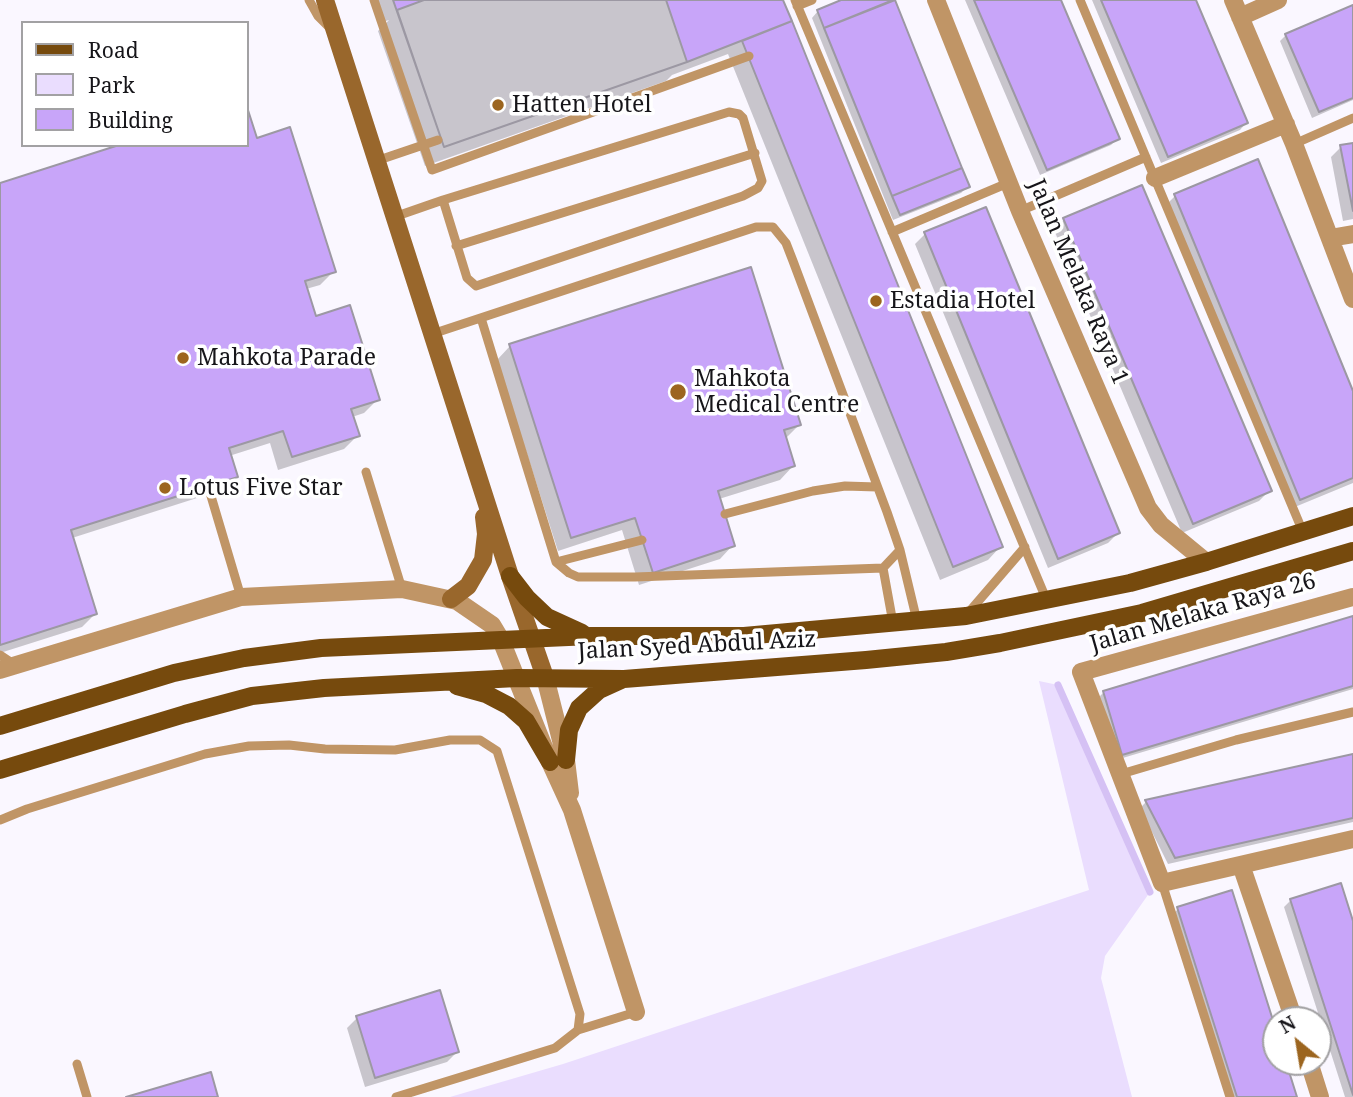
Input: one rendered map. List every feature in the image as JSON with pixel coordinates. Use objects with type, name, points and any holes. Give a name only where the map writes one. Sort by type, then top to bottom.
[{"type":"main road","points":[[325,0],[545,677]]},
{"type":"main road","points":[[451,599],[468,586],[483,560],[486,534],[480,482]]},
{"type":"main road","name":"Jalan Syed Abdul Aziz","points":[[0,726],[174,673],[244,658],[321,648],[591,636],[744,636],[966,616],[1130,583],[1353,516]]},
{"type":"main road","name":"Jalan Syed Abdul Aziz","points":[[0,770],[253,696],[324,688],[517,678],[624,679],[946,652],[1142,613],[1353,551]]},
{"type":"main road","points":[[510,576],[527,598],[547,617],[591,636]]},
{"type":"main road","points":[[558,761],[579,708],[599,690],[624,679]]},
{"type":"main road","points":[[438,682],[486,694],[509,706],[526,721],[558,761]]},
{"type":"street","name":"Jalan Melaka Raya 1","points":[[936,0],[1020,211],[1148,508],[1161,525],[1206,562]]},
{"type":"street","points":[[1233,0],[1286,124],[1353,299]]},
{"type":"street","points":[[1240,17],[1278,0]]},
{"type":"street","points":[[1155,178],[1286,124]]},
{"type":"street","points":[[1330,238],[1353,234]]},
{"type":"street","points":[[5,663],[242,597],[402,589],[451,599],[477,613],[492,625],[558,761]]},
{"type":"street","name":"Jalan Melaka Raya 26","points":[[1162,883],[1082,672],[1353,597]]},
{"type":"street","points":[[545,677],[558,761],[636,1013]]},
{"type":"street","points":[[1162,883],[1353,839]]},
{"type":"street","points":[[1241,865],[1289,1006]]},
{"type":"street","points":[[1313,1076],[1321,1097]]},
{"type":"lane","points":[[309,0],[318,16],[335,34]]},
{"type":"lane","points":[[374,0],[432,170],[749,56]]},
{"type":"lane","points":[[812,0],[796,3],[805,36],[892,232],[1047,601]]},
{"type":"lane","points":[[1080,0],[1303,532]]},
{"type":"lane","points":[[394,217],[443,200],[729,112],[740,114],[743,118],[762,181],[758,188],[743,196],[476,286],[467,278],[443,200]]},
{"type":"lane","points":[[1294,144],[1353,118]]},
{"type":"lane","points":[[376,161],[438,140]]},
{"type":"lane","points":[[457,246],[755,153]]},
{"type":"lane","points":[[1020,211],[1146,157]]},
{"type":"lane","points":[[892,232],[1009,183]]},
{"type":"lane","points":[[432,334],[756,227],[773,228],[786,243],[877,486],[900,550],[918,621]]},
{"type":"lane","points":[[481,318],[556,562],[562,569],[578,576],[726,575],[883,568],[900,550]]},
{"type":"lane","points":[[366,472],[402,589]]},
{"type":"lane","points":[[208,486],[242,597]]},
{"type":"lane","points":[[725,514],[813,491],[845,486],[877,486]]},
{"type":"lane","points":[[556,562],[642,540]]},
{"type":"lane","points":[[966,616],[1025,547]]},
{"type":"lane","points":[[883,568],[893,624]]},
{"type":"lane","points":[[1121,774],[1236,740],[1353,712]]},
{"type":"lane","points":[[0,820],[27,809],[205,754],[249,746],[396,750],[450,740],[480,740],[497,751],[580,1014],[578,1030]]},
{"type":"lane","points":[[1162,883],[1230,1097]]},
{"type":"lane","points":[[396,1097],[555,1048],[578,1030],[636,1013]]},
{"type":"lane","points":[[77,1064],[87,1097]]},
{"type":"green space","points":[[1039,681],[1058,685],[1150,892],[1105,956],[1101,978],[1132,1097],[450,1097],[563,1064],[1089,890]]},
{"type":"building","name":"Hatten Hotel","points":[[393,0],[666,0],[687,62],[444,147]]},
{"type":"building","name":"Hatten Hotel","points":[[424,0],[666,0],[687,62],[444,147],[397,10]]},
{"type":"building","points":[[666,0],[783,0],[792,21],[687,62]]},
{"type":"building","points":[[841,0],[893,0],[824,28],[817,10]]},
{"type":"building","points":[[895,0],[962,168],[892,196],[824,28]]},
{"type":"building","points":[[974,0],[1061,0],[1120,139],[1047,170]]},
{"type":"building","points":[[1101,0],[1196,0],[1248,123],[1168,157]]},
{"type":"building","points":[[1353,5],[1353,98],[1319,112],[1285,34]]},
{"type":"building","name":"Estadia Hotel","points":[[792,21],[1003,547],[953,567],[742,41]]},
{"type":"building","name":"Mahkota Parade","points":[[248,110],[257,138],[290,127],[336,272],[305,281],[316,316],[350,305],[380,400],[351,409],[360,436],[292,457],[283,431],[229,448],[238,477],[71,530],[97,614],[0,645],[0,183],[113,147],[248,147]]},
{"type":"building","points":[[1353,143],[1353,211],[1340,145]]},
{"type":"building","points":[[1258,159],[1353,391],[1353,478],[1300,500],[1174,194]]},
{"type":"building","points":[[962,168],[970,187],[900,215],[892,196]]},
{"type":"building","points":[[1142,185],[1272,491],[1193,524],[1063,218]]},
{"type":"building","points":[[986,207],[1120,533],[1058,559],[924,232]]},
{"type":"building","points":[[751,267],[801,425],[784,430],[795,466],[718,491],[735,546],[653,573],[635,518],[571,538],[509,344]]},
{"type":"building","points":[[1353,616],[1353,686],[1122,755],[1103,691]]},
{"type":"building","points":[[1353,754],[1353,818],[1175,858],[1145,800]]},
{"type":"building","points":[[1341,883],[1353,921],[1353,1095],[1332,1030],[1332,1006],[1324,1006],[1290,899]]},
{"type":"building","points":[[1232,890],[1268,1006],[1262,1006],[1262,1076],[1290,1076],[1297,1097],[1237,1097],[1177,907]]},
{"type":"building","points":[[440,990],[459,1052],[375,1078],[356,1016]]},
{"type":"building","points":[[211,1072],[218,1097],[126,1097]]},
{"type":"waterway","points":[[1058,685],[1150,892]]},
{"type":"place","name":"Hatten Hotel","points":[[498,105]]},
{"type":"place","name":"Estadia Hotel","points":[[876,301]]},
{"type":"place","name":"Mahkota Parade","points":[[183,358]]},
{"type":"place","name":"Mahkota Medical Centre","points":[[678,392]]},
{"type":"place","name":"Lotus Five Star","points":[[165,488]]}]
